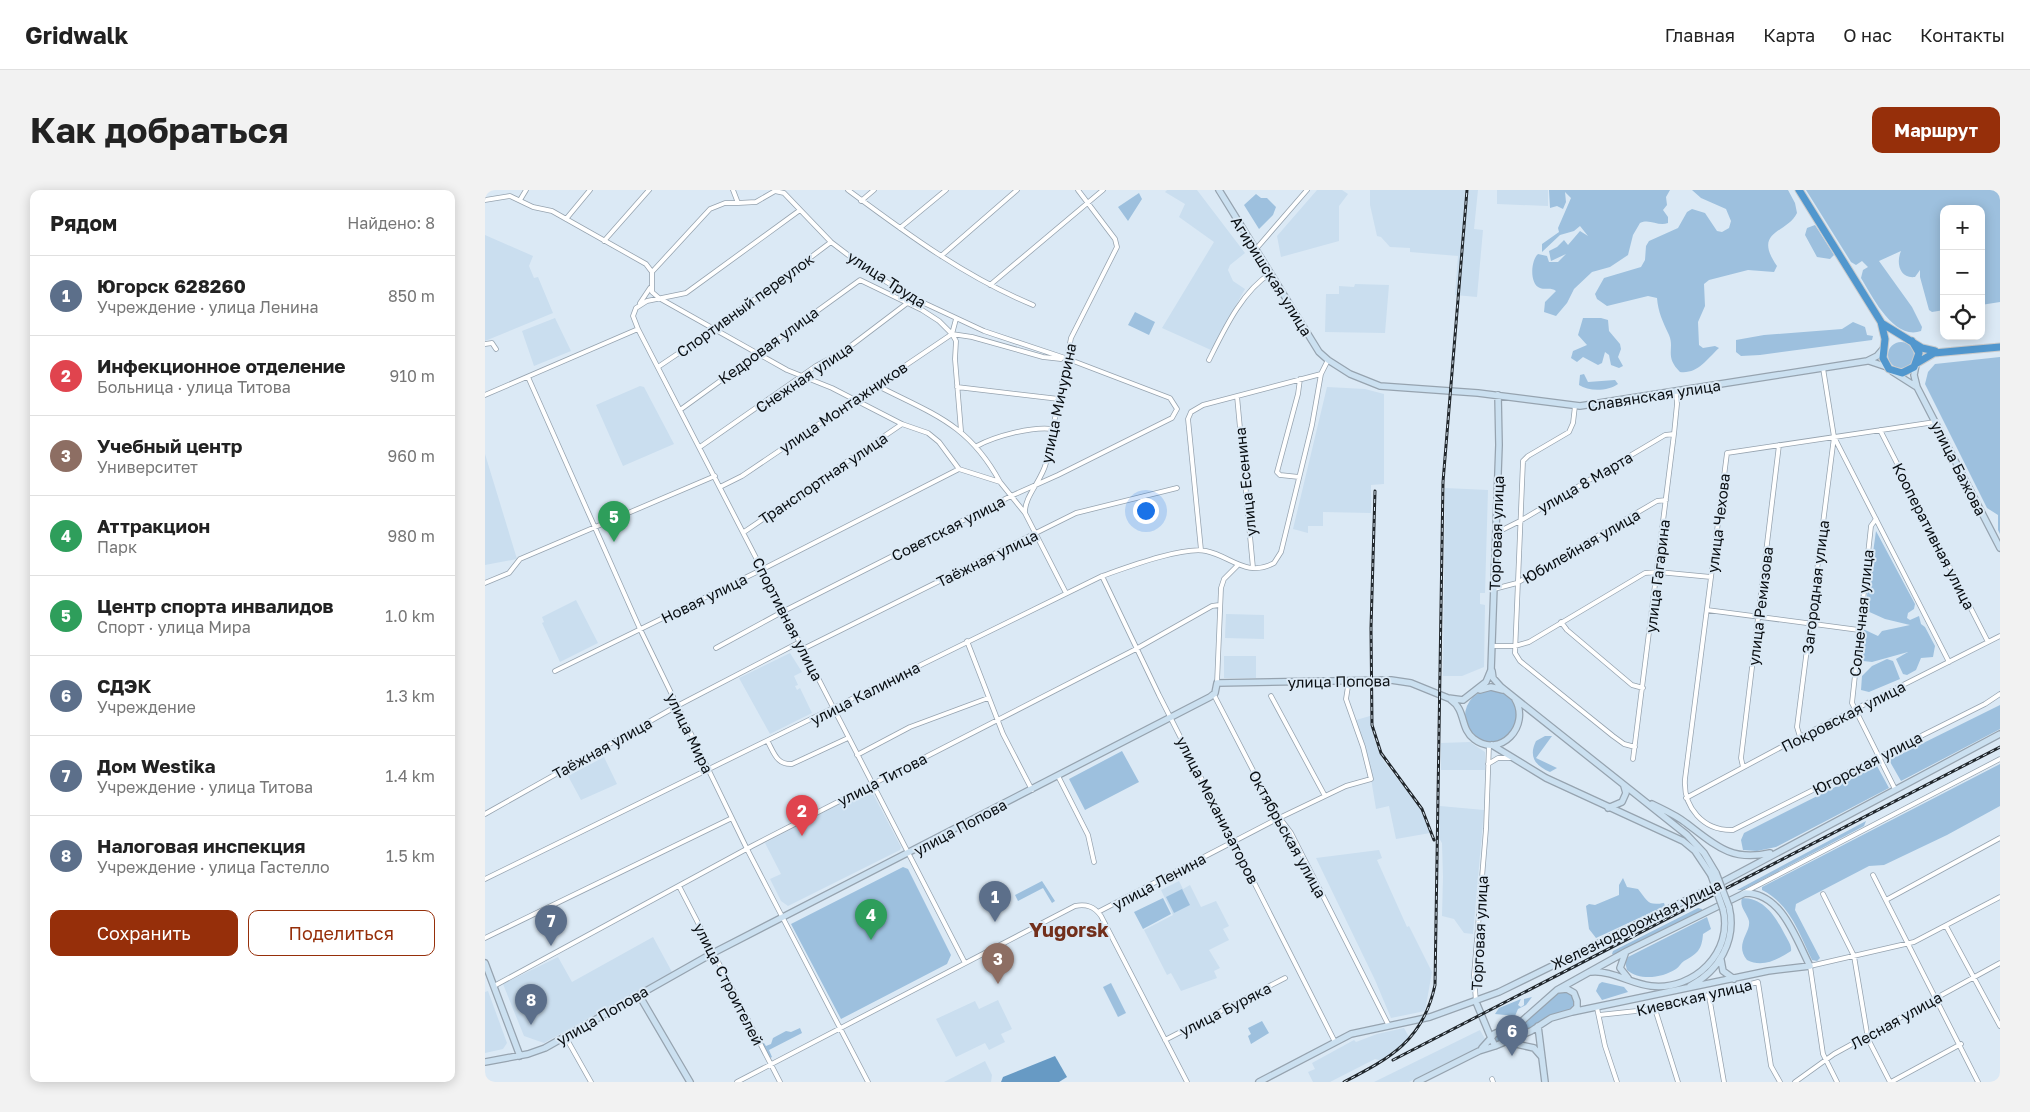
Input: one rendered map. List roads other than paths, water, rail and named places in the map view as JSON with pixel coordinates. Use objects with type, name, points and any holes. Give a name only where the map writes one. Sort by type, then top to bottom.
[{"type":"highway","points":[[1799,190],[1881,322],[1885,337],[1883,358],[1889,369],[1904,373],[1927,355],[2000,347]]},
{"type":"highway","points":[[1881,322],[1925,349],[1943,352]]},
{"type":"highway","points":[[1884,348],[1892,339],[1905,337]]},
{"type":"highway","points":[[1912,340],[1919,351],[1916,364]]},
{"type":"street","points":[[519,200],[526,190]]},
{"type":"street","points":[[566,220],[589,190]]},
{"type":"street","points":[[604,241],[649,190]]},
{"type":"street","points":[[733,190],[738,203],[725,203],[710,209],[652,272],[652,292],[659,298],[787,370],[933,437],[959,469],[1000,482]]},
{"type":"street","points":[[848,190],[941,256],[991,285],[1033,305]]},
{"type":"street","points":[[861,200],[874,190]]},
{"type":"street","points":[[900,228],[946,190]]},
{"type":"street","points":[[941,256],[1017,190]]},
{"type":"street","points":[[1078,190],[1087,202]]},
{"type":"street","points":[[991,285],[1103,190]]},
{"type":"street","name":"Агиришская улица","points":[[1219,190],[1319,352],[1328,360]]},
{"type":"street","points":[[1256,249],[1307,190]]},
{"type":"street","name":"улица Труда","points":[[738,203],[756,202],[778,191],[784,193],[831,242],[891,286],[985,332],[1068,359],[1170,398],[1177,408]]},
{"type":"street","points":[[485,200],[507,196],[533,207],[552,211],[642,260],[652,272]]},
{"type":"street","name":"улица Мичурина","points":[[1025,513],[1026,502],[1039,483],[1046,463],[1073,333],[1107,268],[1117,243],[1087,202]]},
{"type":"street","points":[[639,305],[659,298],[686,293],[800,210]]},
{"type":"street","name":"Спортивный переулок","points":[[658,367],[831,242]]},
{"type":"street","points":[[1209,360],[1231,320],[1253,286],[1271,273]]},
{"type":"street","name":"улица Труда","points":[[857,281],[866,281],[933,317],[952,334],[972,336],[1043,357],[1068,359]]},
{"type":"street","name":"Кедровая улица","points":[[680,410],[857,281]]},
{"type":"street","points":[[485,395],[639,329],[633,316],[651,286]]},
{"type":"street","name":"Снежная улица","points":[[700,447],[803,376],[844,351],[906,304]]},
{"type":"street","points":[[956,319],[952,334],[956,341],[957,387],[961,431]]},
{"type":"street","name":"Спортивная улица","points":[[639,329],[965,963]]},
{"type":"street","name":"улица Монтажников","points":[[720,486],[742,476],[952,334]]},
{"type":"street","points":[[485,344],[492,343],[495,350]]},
{"type":"street","points":[[1867,361],[1877,356],[1884,348]]},
{"type":"street","points":[[1321,374],[1203,405],[1191,412],[1188,419],[1201,550],[1211,552],[1237,566],[1253,568],[1269,566],[1278,559],[1299,477],[1321,374],[1328,360]]},
{"type":"street","name":"Славянская улица","points":[[1328,360],[1361,380],[1380,386],[1498,395],[1575,406],[1593,405],[1867,361]]},
{"type":"street","points":[[1867,361],[1875,362],[1889,369],[1917,388]]},
{"type":"street","points":[[1916,364],[1914,375],[1917,388]]},
{"type":"street","points":[[1823,368],[1834,437],[1949,662]]},
{"type":"street","name":"улица Мира","points":[[527,377],[594,529],[708,771],[868,1082]]},
{"type":"street","points":[[1299,477],[1280,475],[1277,472],[1297,400],[1300,379]]},
{"type":"street","points":[[876,385],[961,431],[977,446],[1000,482],[1025,513],[1066,593]]},
{"type":"street","points":[[957,387],[1059,399]]},
{"type":"street","name":"улица Бажова","points":[[1917,388],[2000,548]]},
{"type":"street","name":"улица Гагарина","points":[[1633,759],[1658,572],[1677,404],[1676,392]]},
{"type":"street","name":"Торговая улица","points":[[1491,670],[1499,445],[1498,395]]},
{"type":"street","name":"улица Есенина","points":[[1237,396],[1253,568]]},
{"type":"street","points":[[1575,406],[1573,424],[1569,432],[1525,458],[1520,521],[1515,655],[1624,744],[1635,747]]},
{"type":"street","name":"Советская улица","points":[[716,648],[784,611],[1011,496],[1058,475],[1172,418],[1177,408]]},
{"type":"street","name":"улица Чехова","points":[[1687,799],[1685,779],[1726,456],[1731,452],[1935,422]]},
{"type":"street","name":"Транспортная улица","points":[[744,532],[902,424]]},
{"type":"street","points":[[977,446],[989,440],[1039,428],[1053,429]]},
{"type":"street","name":"Кооперативная улица","points":[[1880,430],[1988,642]]},
{"type":"street","name":"улица 8 Марта","points":[[1496,531],[1503,530],[1520,521],[1665,436],[1674,434]]},
{"type":"street","name":"Загородная улица","points":[[1800,737],[1797,728],[1834,437]]},
{"type":"street","name":"улица Ремизова","points":[[1743,767],[1741,758],[1779,445]]},
{"type":"street","name":"Новая улица","points":[[555,671],[763,569],[959,469]]},
{"type":"street","points":[[485,583],[509,573],[520,559],[715,476]]},
{"type":"street","name":"Таёжная улица","points":[[803,649],[1087,509],[1177,488]]},
{"type":"street","name":"Юбилейная улица","points":[[1494,589],[1517,583],[1657,501],[1666,500]]},
{"type":"street","name":"Солнечная улица","points":[[1876,519],[1871,526],[1852,701],[1854,709],[1895,790]]},
{"type":"street","name":"улица Калинина","points":[[485,879],[768,742],[833,708],[1102,576],[1168,556],[1201,550]]},
{"type":"street","points":[[1214,694],[1217,684],[1219,605],[1222,583],[1237,566]]},
{"type":"street","points":[[1492,646],[1515,646],[1535,639],[1637,576],[1658,572],[1711,577]]},
{"type":"street","name":"улица Механизаторов","points":[[1102,576],[1136,649],[1335,1042]]},
{"type":"street","name":"улица Титова","points":[[494,986],[747,848],[1136,649],[1212,606],[1219,605]]},
{"type":"street","points":[[1707,610],[1859,630]]},
{"type":"street","points":[[1561,622],[1567,630],[1632,685],[1643,688]]},
{"type":"street","name":"Покровская улица","points":[[1687,799],[1800,737],[2000,636]]},
{"type":"street","name":"Таёжная улица","points":[[485,814],[677,706],[800,642]]},
{"type":"street","points":[[967,642],[997,720],[1032,790]]},
{"type":"street","points":[[1491,670],[1495,680],[1505,691],[1696,843],[1713,874],[1726,908],[1731,933],[1721,958],[1702,979],[1679,991]]},
{"type":"street","points":[[1462,719],[1464,706],[1473,694],[1488,680],[1491,670]]},
{"type":"street","name":"улица Попова","points":[[1217,684],[1349,680],[1405,682],[1447,698]]},
{"type":"street","name":"улица Ленина","points":[[737,1082],[1075,906],[1087,906],[1098,912],[1279,818],[1357,782],[1371,779],[1366,757],[1346,698],[1349,680]]},
{"type":"street","name":"улица Попова","points":[[485,1062],[520,1056],[540,1050],[713,954],[1171,718],[1214,694],[1227,684]]},
{"type":"street","points":[[1447,698],[1463,700],[1491,687],[1505,691]]},
{"type":"street","name":"Октябрьская улица","points":[[1214,694],[1279,818],[1291,833],[1389,1026]]},
{"type":"street","name":"Югорская улица","points":[[1687,799],[1693,812],[1703,821],[1713,827],[1733,830],[1879,758],[2000,694]]},
{"type":"street","points":[[1271,696],[1325,796]]},
{"type":"street","points":[[1491,745],[1507,740],[1518,727],[1519,710],[1511,696]]},
{"type":"street","points":[[857,755],[910,727],[988,698]]},
{"type":"street","points":[[1447,698],[1458,706],[1466,730],[1471,737],[1491,745],[1546,778],[1608,808],[1654,826],[1683,841],[1695,851],[1713,874]]},
{"type":"street","name":"Железнодорожная улица","points":[[1259,1082],[1354,1033],[1430,1018],[1476,1002],[1713,887],[2000,734]]},
{"type":"street","points":[[768,742],[781,763],[792,764],[849,738]]},
{"type":"street","name":"Торговая улица","points":[[1476,1002],[1474,975],[1491,745]]},
{"type":"street","points":[[1489,764],[1498,758],[1513,758]]},
{"type":"street","points":[[1479,1051],[1501,1030],[1521,1021],[1557,990],[1585,974],[2000,759]]},
{"type":"street","points":[[1058,776],[1089,835],[1094,862]]},
{"type":"street","points":[[1608,808],[1619,804],[1624,798],[1624,785]]},
{"type":"street","points":[[1642,800],[1675,815],[1711,843],[1729,852],[1755,855],[1780,850]]},
{"type":"street","points":[[485,938],[732,818]]},
{"type":"street","points":[[1886,900],[2000,838]]},
{"type":"street","points":[[1873,874],[1935,998],[1961,1044],[1978,1082]]},
{"type":"street","name":"улица Строителей","points":[[679,886],[780,1082]]},
{"type":"street","points":[[1740,894],[1757,894],[1776,905],[1810,966],[1822,1047],[1837,1082]]},
{"type":"street","points":[[1823,894],[1854,956],[1867,1035],[1891,1082],[1961,1044]]},
{"type":"street","points":[[1417,1082],[1479,1051],[1507,1042],[1551,1018],[1768,971],[1810,966],[1908,944],[2000,897]]},
{"type":"street","points":[[1585,974],[1602,972],[1636,983],[1654,986],[1672,985],[1690,978],[1704,969],[1714,959],[1723,940],[1726,908]]},
{"type":"street","points":[[1098,912],[1187,1082]]},
{"type":"street","points":[[1946,926],[1999,1023]]},
{"type":"street","points":[[1627,951],[1622,958],[1620,968],[1624,975],[1636,983]]},
{"type":"street","points":[[1721,958],[1723,972],[1734,979]]},
{"type":"street","points":[[485,962],[520,1056]]},
{"type":"street","name":"Лесная улица","points":[[1795,1082],[1826,1059],[1867,1035],[2000,962]]},
{"type":"street","name":"улица Буряка","points":[[1165,1040],[1285,978]]},
{"type":"street","name":"Киевская улица","points":[[1599,1015],[1655,1008],[1709,996],[1758,982],[1771,1066],[1780,1082]]},
{"type":"street","points":[[1557,990],[1567,989],[1574,993],[1577,1004],[1572,1012]]},
{"type":"street","points":[[639,995],[689,1082]]},
{"type":"street","points":[[1709,996],[1724,1082]]},
{"type":"street","points":[[1476,1002],[1495,1046]]},
{"type":"street","points":[[1597,1008],[1605,1046],[1617,1082]]},
{"type":"street","points":[[1655,1008],[1678,1082]]},
{"type":"street","points":[[1485,1023],[1491,1029],[1501,1030]]},
{"type":"street","points":[[1538,1026],[1545,1082]]},
{"type":"street","points":[[565,1036],[591,1082]]},
{"type":"street","points":[[1507,1042],[1534,1048],[1542,1058]]},
{"type":"railway","points":[[1344,1082],[1376,1065],[1402,1046],[1422,1020],[1430,1004],[1435,985],[1443,482],[1467,190]]},
{"type":"railway","points":[[1375,491],[1371,628],[1372,725],[1381,753],[1422,809],[1434,840]]},
{"type":"railway","points":[[1393,1060],[2000,747]]},
{"type":"place","name":"Центр спорта инвалидов","points":[[614,542]]},
{"type":"place","name":"Инфекционное отделение","points":[[802,836]]},
{"type":"place","name":"Югорск 628260","points":[[995,922]]},
{"type":"place","name":"Аттракцион","points":[[871,940]]},
{"type":"place","name":"Дом Westika","points":[[551,946]]},
{"type":"place","name":"Учебный центр","points":[[998,984]]},
{"type":"place","name":"Налоговая инспекция","points":[[531,1025]]},
{"type":"place","name":"СДЭК","points":[[1512,1056]]},
{"type":"district","name":"Yugorsk","points":[[1069,929]]}]
